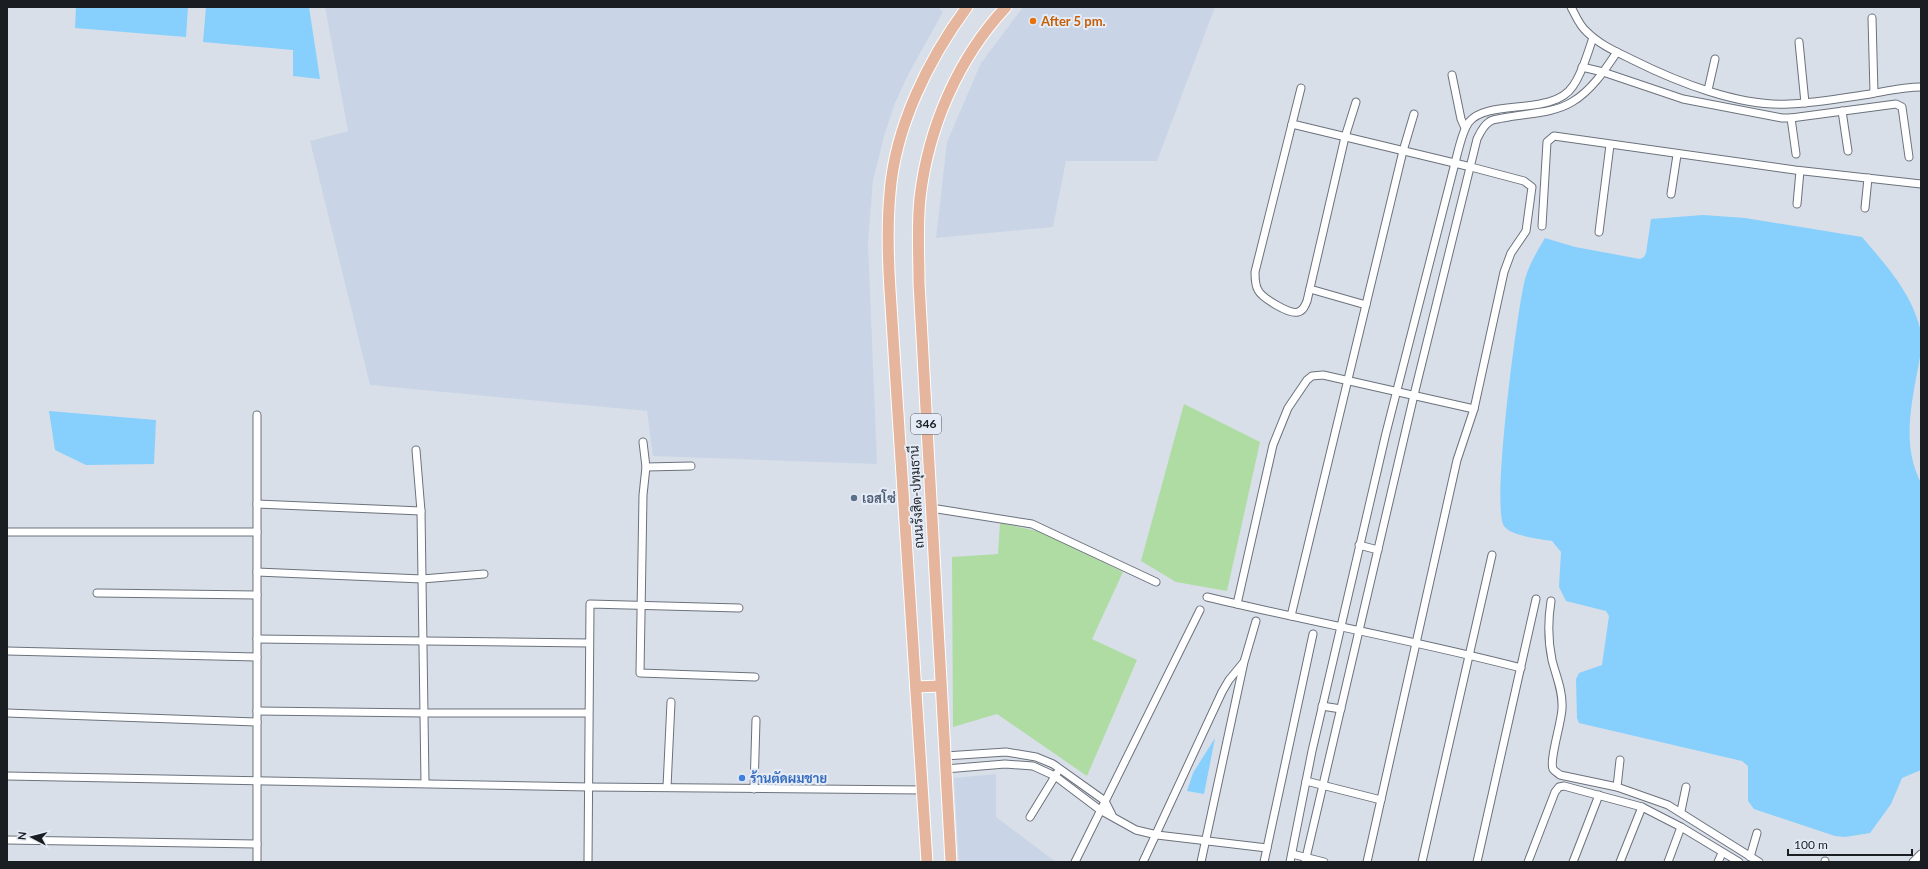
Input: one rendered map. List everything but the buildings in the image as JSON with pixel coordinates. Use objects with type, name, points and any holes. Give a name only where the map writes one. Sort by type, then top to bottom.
[{"type":"main road","name":"ถนนรังสิต-ปทุมธานี","points":[[927,862],[890,290],[888,247],[890,192],[902,137],[915,100],[933,60],[948,33],[967,7]]},
{"type":"main road","name":"ถนนรังสิต-ปทุมธานี","points":[[951,862],[918,282],[919,225],[923,180],[932,141],[948,97],[975,45],[1006,7]]},
{"type":"main road","points":[[916,687],[941,686]]},
{"type":"street","points":[[1571,7],[1579,24],[1593,38],[1617,52],[1667,77],[1689,86],[1749,101],[1788,105],[1904,88],[1921,87]]},
{"type":"street","points":[[1872,18],[1874,93]]},
{"type":"street","points":[[1290,862],[1322,706],[1359,545],[1396,391],[1454,163],[1465,128],[1476,116],[1492,111],[1547,103],[1565,95],[1573,87],[1593,38]]},
{"type":"street","points":[[1799,42],[1805,103]]},
{"type":"street","points":[[1306,860],[1414,395],[1477,140],[1481,130],[1490,121],[1520,114],[1553,110],[1572,102],[1586,91],[1603,72],[1617,52]]},
{"type":"street","points":[[1708,90],[1715,58]]},
{"type":"street","points":[[1582,67],[1603,72],[1682,99],[1791,118],[1891,104],[1900,106],[1903,112],[1909,157]]},
{"type":"street","points":[[1452,75],[1461,119],[1465,128]]},
{"type":"street","points":[[1301,88],[1257,258],[1255,272],[1256,284],[1259,292],[1267,299],[1291,313],[1302,311],[1307,301],[1345,137],[1356,102]]},
{"type":"street","points":[[1842,111],[1848,151]]},
{"type":"street","points":[[1291,616],[1403,151],[1414,114]]},
{"type":"street","points":[[1791,118],[1796,154]]},
{"type":"street","points":[[1292,124],[1471,167],[1524,181],[1532,187],[1526,231],[1511,253],[1504,272],[1474,409],[1457,460],[1367,862]]},
{"type":"street","points":[[1542,226],[1547,142],[1558,136],[1677,155],[1800,171],[1921,184]]},
{"type":"street","points":[[1599,232],[1610,144]]},
{"type":"street","points":[[1671,194],[1677,155]]},
{"type":"street","points":[[1797,204],[1800,171]]},
{"type":"street","points":[[1865,208],[1868,178]]},
{"type":"street","points":[[1310,290],[1366,305]]},
{"type":"street","points":[[1237,604],[1273,445],[1288,408],[1307,380],[1312,376],[1323,375],[1474,409]]},
{"type":"street","points":[[257,415],[257,862]]},
{"type":"street","points":[[643,442],[646,467],[643,495],[640,673],[755,677]]},
{"type":"street","points":[[416,450],[421,511],[425,783]]},
{"type":"street","points":[[646,467],[691,466]]},
{"type":"street","points":[[257,504],[421,511]]},
{"type":"street","points":[[931,508],[1032,524],[1156,582]]},
{"type":"street","points":[[7,532],[257,532]]},
{"type":"street","points":[[1359,545],[1378,550]]},
{"type":"street","points":[[1422,862],[1468,654],[1492,555]]},
{"type":"street","points":[[257,572],[422,579],[484,574]]},
{"type":"street","points":[[97,593],[257,595]]},
{"type":"street","points":[[1207,596],[1341,628],[1468,654],[1521,668]]},
{"type":"street","points":[[1477,862],[1536,599]]},
{"type":"street","points":[[1551,601],[1549,619],[1552,659],[1561,691],[1562,709],[1552,768],[1560,775],[1617,787],[1668,805],[1681,811],[1750,857],[1760,862]]},
{"type":"street","points":[[588,862],[590,604],[739,608]]},
{"type":"street","points":[[1075,862],[1200,610]]},
{"type":"street","points":[[1201,862],[1244,662],[1256,621]]},
{"type":"street","points":[[1264,862],[1313,634]]},
{"type":"street","points":[[257,639],[589,643]]},
{"type":"street","points":[[7,651],[257,657]]},
{"type":"street","points":[[1143,862],[1157,835],[1222,692],[1229,680],[1244,662]]},
{"type":"street","points":[[667,787],[671,702]]},
{"type":"street","points":[[1322,706],[1341,709]]},
{"type":"street","points":[[257,711],[424,713],[588,712]]},
{"type":"street","points":[[7,713],[257,722]]},
{"type":"street","points":[[754,789],[756,720]]},
{"type":"street","points":[[945,756],[986,753],[1018,753],[1036,757],[1060,769],[1105,802],[1112,815]]},
{"type":"street","points":[[1617,787],[1620,760]]},
{"type":"street","points":[[945,769],[1019,764],[1033,766],[1055,776],[1100,810],[1112,815],[1136,830],[1157,835],[1267,848]]},
{"type":"street","points":[[1030,817],[1060,769]]},
{"type":"street","points":[[7,776],[257,782],[923,790]]},
{"type":"street","points":[[1306,781],[1381,800]]},
{"type":"street","points":[[1528,862],[1555,792],[1559,787],[1564,786],[1642,807],[1681,827],[1739,862]]},
{"type":"street","points":[[1681,811],[1686,787]]},
{"type":"street","points":[[1573,862],[1599,795]]},
{"type":"street","points":[[1620,862],[1642,807]]},
{"type":"street","points":[[1668,862],[1681,827]]},
{"type":"street","points":[[1750,857],[1758,833]]},
{"type":"street","points":[[7,840],[257,844]]},
{"type":"street","points":[[1718,862],[1722,853]]},
{"type":"street","points":[[1292,854],[1306,860],[1324,862]]},
{"type":"street","points":[[1913,862],[1921,854]]},
{"type":"shaded area","points":[[325,7],[938,7],[943,12],[908,75],[895,103],[885,133],[873,180],[868,243],[877,464],[653,456],[647,411],[370,385],[310,141],[348,131]]},
{"type":"shaded area","points":[[1023,7],[1215,7],[1157,161],[1066,161],[1053,227],[936,238],[947,142],[981,63]]},
{"type":"shaded area","points":[[996,774],[996,817],[1056,862],[959,862],[954,778]]},
{"type":"green space","points":[[1184,404],[1260,442],[1227,591],[1176,582],[1141,561]]},
{"type":"green space","points":[[1000,523],[1042,532],[1123,572],[1092,639],[1137,660],[1087,776],[997,714],[953,727],[952,557],[998,554]]},
{"type":"water","points":[[76,7],[188,7],[186,37],[75,28]]},
{"type":"water","points":[[206,7],[309,7],[320,79],[293,76],[293,50],[203,42]]},
{"type":"water","points":[[1703,215],[1745,218],[1862,237],[1888,268],[1904,291],[1916,315],[1920,328],[1921,350],[1910,415],[1910,443],[1915,470],[1921,483],[1921,770],[1902,778],[1891,804],[1870,833],[1845,837],[1835,836],[1754,809],[1748,801],[1748,766],[1742,761],[1579,723],[1577,718],[1576,679],[1579,673],[1602,665],[1609,616],[1606,611],[1566,601],[1559,587],[1561,552],[1552,541],[1519,535],[1504,526],[1501,511],[1501,484],[1511,366],[1525,279],[1545,238],[1575,247],[1640,259],[1644,257],[1646,253],[1651,219]]},
{"type":"water","points":[[49,411],[156,420],[154,464],[86,465],[55,450]]},
{"type":"water","points":[[1215,738],[1204,794],[1187,791],[1193,773]]},
{"type":"place","name":"After 5 pm.","points":[[1033,21]]},
{"type":"place","name":"เอสโซ่","points":[[854,498]]},
{"type":"place","name":"ร้านตัดผมชาย","points":[[742,778]]}]
